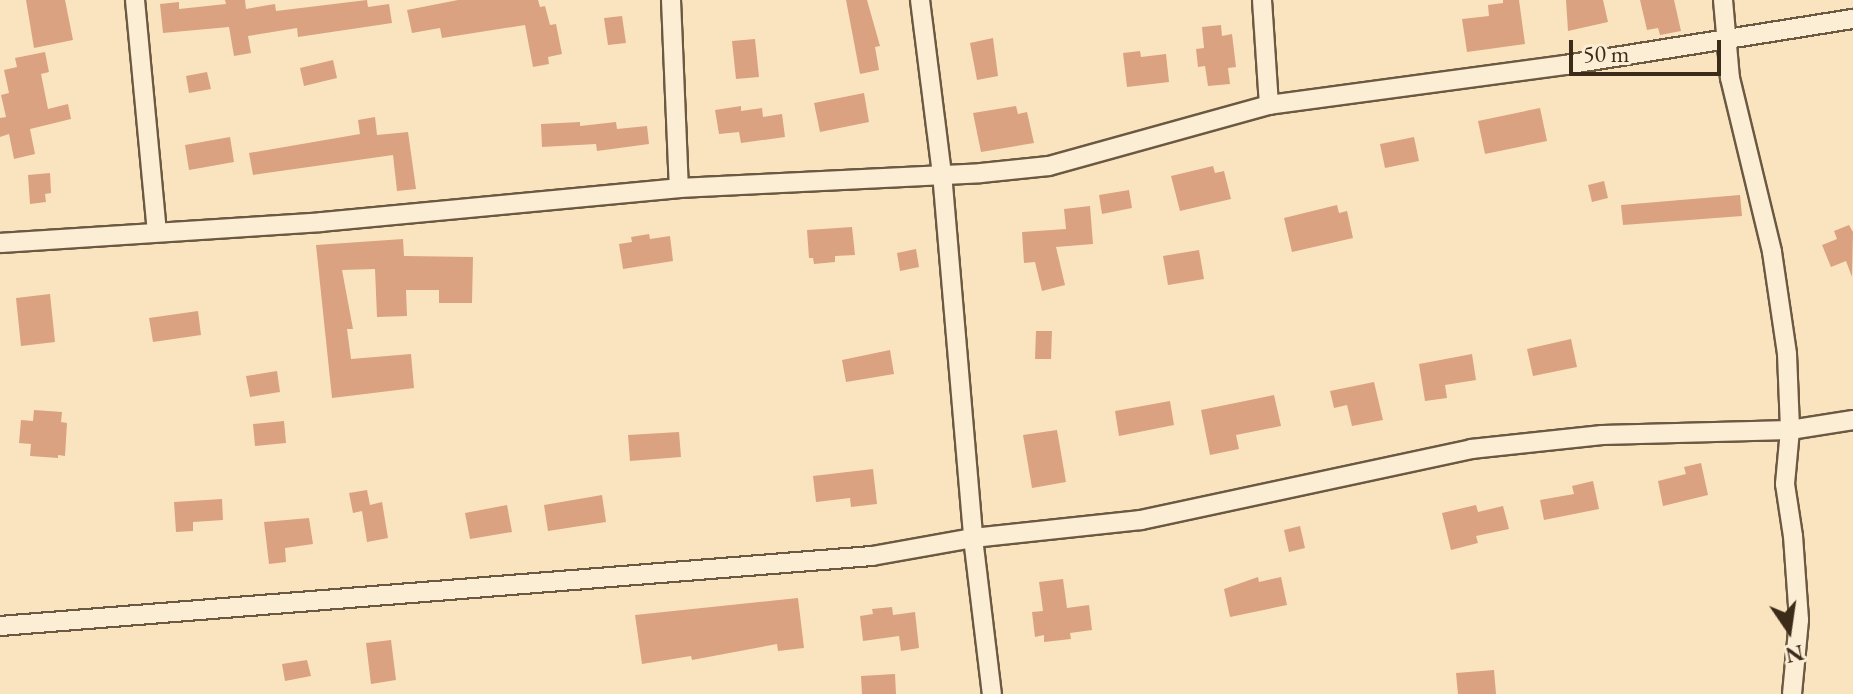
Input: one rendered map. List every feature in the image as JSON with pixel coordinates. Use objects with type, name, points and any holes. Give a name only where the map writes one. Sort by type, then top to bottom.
[{"type":"street","points":[[135,0],[157,231]]},
{"type":"street","points":[[671,0],[679,188]]},
{"type":"street","points":[[920,0],[942,173],[973,538],[992,694]]},
{"type":"street","points":[[1262,0],[1269,105]]},
{"type":"street","points":[[1723,0],[1724,38],[1772,252],[1787,354],[1790,430],[1785,484],[1795,549],[1799,620],[1792,694]]},
{"type":"street","points":[[0,243],[321,222],[679,188],[1049,166],[1140,143],[1184,126],[1269,105],[1565,65],[1853,19]]},
{"type":"street","points":[[0,626],[872,556],[973,538],[1141,520],[1471,449],[1527,441],[1602,435],[1790,430],[1853,420]]},
{"type":"building","points":[[26,0],[65,0],[73,40],[34,48]]},
{"type":"building","points":[[225,0],[245,0],[246,9],[275,4],[276,11],[367,0],[368,7],[389,4],[392,23],[298,37],[297,28],[248,36],[251,53],[234,56],[229,27],[163,33],[160,4],[179,2],[179,9],[226,4]]},
{"type":"building","points":[[458,0],[538,0],[540,7],[545,6],[550,25],[556,24],[562,54],[548,57],[549,64],[533,67],[525,25],[442,38],[440,28],[412,33],[407,10]]},
{"type":"building","points":[[846,0],[867,0],[880,46],[875,47],[879,70],[860,74]]},
{"type":"building","points":[[1503,0],[1519,0],[1525,44],[1467,52],[1462,19],[1489,16],[1488,5],[1503,3]]},
{"type":"building","points":[[1566,0],[1603,0],[1608,22],[1568,31]]},
{"type":"building","points":[[1640,0],[1674,0],[1681,31],[1660,35],[1658,28],[1647,30]]},
{"type":"building","points":[[622,16],[626,43],[608,45],[604,18]]},
{"type":"building","points":[[1221,25],[1222,36],[1232,34],[1236,67],[1228,68],[1230,84],[1208,86],[1205,66],[1198,67],[1196,49],[1204,48],[1202,27]]},
{"type":"building","points":[[993,38],[998,76],[977,80],[970,43]]},
{"type":"building","points":[[755,39],[759,77],[736,79],[732,41]]},
{"type":"building","points":[[1140,51],[1141,57],[1166,54],[1169,82],[1127,87],[1123,53]]},
{"type":"building","points":[[45,52],[49,72],[41,74],[48,109],[68,104],[71,119],[30,129],[35,154],[14,159],[9,134],[0,137],[0,118],[6,117],[1,95],[9,93],[4,70],[17,67],[15,58]]},
{"type":"building","points":[[333,60],[337,78],[304,86],[300,68]]},
{"type":"building","points":[[207,72],[211,89],[189,93],[186,76]]},
{"type":"building","points":[[864,93],[869,122],[820,132],[814,103]]},
{"type":"building","points":[[741,106],[741,111],[762,108],[763,117],[782,114],[785,137],[741,143],[739,132],[719,134],[715,110]]},
{"type":"building","points":[[1016,106],[1018,114],[1027,112],[1034,143],[981,152],[973,113]]},
{"type":"building","points":[[1540,108],[1547,141],[1485,154],[1478,121]]},
{"type":"building","points":[[375,117],[377,135],[408,132],[416,189],[397,191],[393,155],[253,175],[249,153],[360,134],[358,120]]},
{"type":"building","points":[[580,122],[580,126],[616,122],[617,129],[647,126],[649,144],[597,151],[596,144],[542,147],[541,124]]},
{"type":"building","points":[[230,137],[234,162],[189,170],[185,145]]},
{"type":"building","points":[[1414,137],[1419,161],[1385,168],[1380,144]]},
{"type":"building","points":[[1213,166],[1215,173],[1224,171],[1231,199],[1180,211],[1171,176]]},
{"type":"building","points":[[50,173],[51,193],[45,194],[46,202],[30,204],[28,175]]},
{"type":"building","points":[[1604,181],[1608,198],[1592,202],[1588,185]]},
{"type":"building","points":[[1129,190],[1132,208],[1102,214],[1099,195]]},
{"type":"building","points":[[1740,195],[1742,216],[1623,225],[1621,205]]},
{"type":"building","points":[[1337,205],[1339,213],[1347,211],[1353,238],[1292,252],[1284,218]]},
{"type":"building","points":[[1090,206],[1093,244],[1056,247],[1065,285],[1042,291],[1035,262],[1024,263],[1022,232],[1066,229],[1064,209]]},
{"type":"building","points":[[1849,225],[1853,232],[1852,277],[1846,261],[1831,267],[1822,245],[1837,239],[1834,231]]},
{"type":"building","points":[[852,227],[855,255],[835,256],[835,262],[814,264],[813,258],[809,258],[807,230]]},
{"type":"building","points":[[649,234],[650,239],[670,236],[673,261],[623,269],[619,244],[632,242],[631,237]]},
{"type":"building","points":[[403,239],[404,256],[473,257],[472,303],[439,303],[439,290],[406,290],[407,316],[377,317],[375,269],[342,270],[353,329],[347,329],[351,359],[411,354],[414,388],[332,398],[316,245]]},
{"type":"building","points":[[916,249],[919,267],[900,271],[897,253]]},
{"type":"building","points":[[1199,250],[1204,279],[1168,285],[1163,256]]},
{"type":"building","points":[[50,294],[55,342],[21,346],[16,298]]},
{"type":"building","points":[[198,311],[201,335],[153,342],[149,318]]},
{"type":"building","points":[[1036,331],[1052,331],[1051,359],[1035,359]]},
{"type":"building","points":[[1571,339],[1577,367],[1533,376],[1527,349]]},
{"type":"building","points":[[890,350],[894,374],[846,382],[842,360]]},
{"type":"building","points":[[1472,354],[1476,380],[1445,385],[1447,398],[1425,401],[1419,364]]},
{"type":"building","points":[[277,371],[280,392],[250,397],[246,376]]},
{"type":"building","points":[[1374,382],[1383,420],[1352,426],[1347,405],[1334,408],[1330,391]]},
{"type":"building","points":[[1274,395],[1281,426],[1236,435],[1239,449],[1210,455],[1201,410]]},
{"type":"building","points":[[1170,401],[1174,425],[1119,436],[1115,411]]},
{"type":"building","points":[[34,410],[62,412],[61,422],[67,423],[65,456],[30,456],[31,444],[19,443],[21,420],[33,421]]},
{"type":"building","points":[[284,421],[286,443],[255,446],[253,424]]},
{"type":"building","points":[[1057,430],[1066,482],[1032,488],[1023,435]]},
{"type":"building","points":[[679,432],[681,457],[630,461],[628,435]]},
{"type":"building","points":[[1701,463],[1708,495],[1663,506],[1658,481],[1686,474],[1684,467]]},
{"type":"building","points":[[873,469],[877,504],[851,507],[850,498],[816,502],[813,476]]},
{"type":"building","points":[[1593,481],[1599,509],[1544,520],[1540,500],[1574,494],[1572,486]]},
{"type":"building","points":[[367,490],[370,505],[382,502],[388,538],[367,542],[362,511],[353,513],[349,493]]},
{"type":"building","points":[[602,495],[606,522],[548,531],[544,505]]},
{"type":"building","points":[[222,499],[223,520],[193,522],[193,531],[176,532],[174,502]]},
{"type":"building","points":[[507,505],[512,532],[470,539],[465,513]]},
{"type":"building","points":[[1476,505],[1478,512],[1503,506],[1509,529],[1476,536],[1478,543],[1451,550],[1442,513]]},
{"type":"building","points":[[309,518],[313,544],[285,548],[286,562],[269,564],[264,522]]},
{"type":"building","points":[[1300,526],[1305,548],[1289,552],[1284,530]]},
{"type":"building","points":[[1258,577],[1259,582],[1281,577],[1287,605],[1230,617],[1224,589]]},
{"type":"building","points":[[1063,579],[1067,608],[1089,605],[1092,630],[1070,633],[1071,639],[1044,642],[1044,635],[1035,637],[1032,612],[1043,611],[1039,582]]},
{"type":"building","points":[[798,598],[804,648],[778,651],[777,644],[692,660],[691,656],[642,664],[635,615]]},
{"type":"building","points":[[892,607],[893,615],[915,612],[919,648],[901,651],[899,636],[863,641],[860,616],[873,614],[872,609]]},
{"type":"building","points":[[391,640],[396,680],[371,684],[366,643]]},
{"type":"building","points":[[307,660],[311,676],[285,681],[282,664]]},
{"type":"building","points":[[1494,670],[1496,694],[1458,694],[1456,673]]},
{"type":"building","points":[[895,674],[896,694],[862,694],[861,676]]}]
